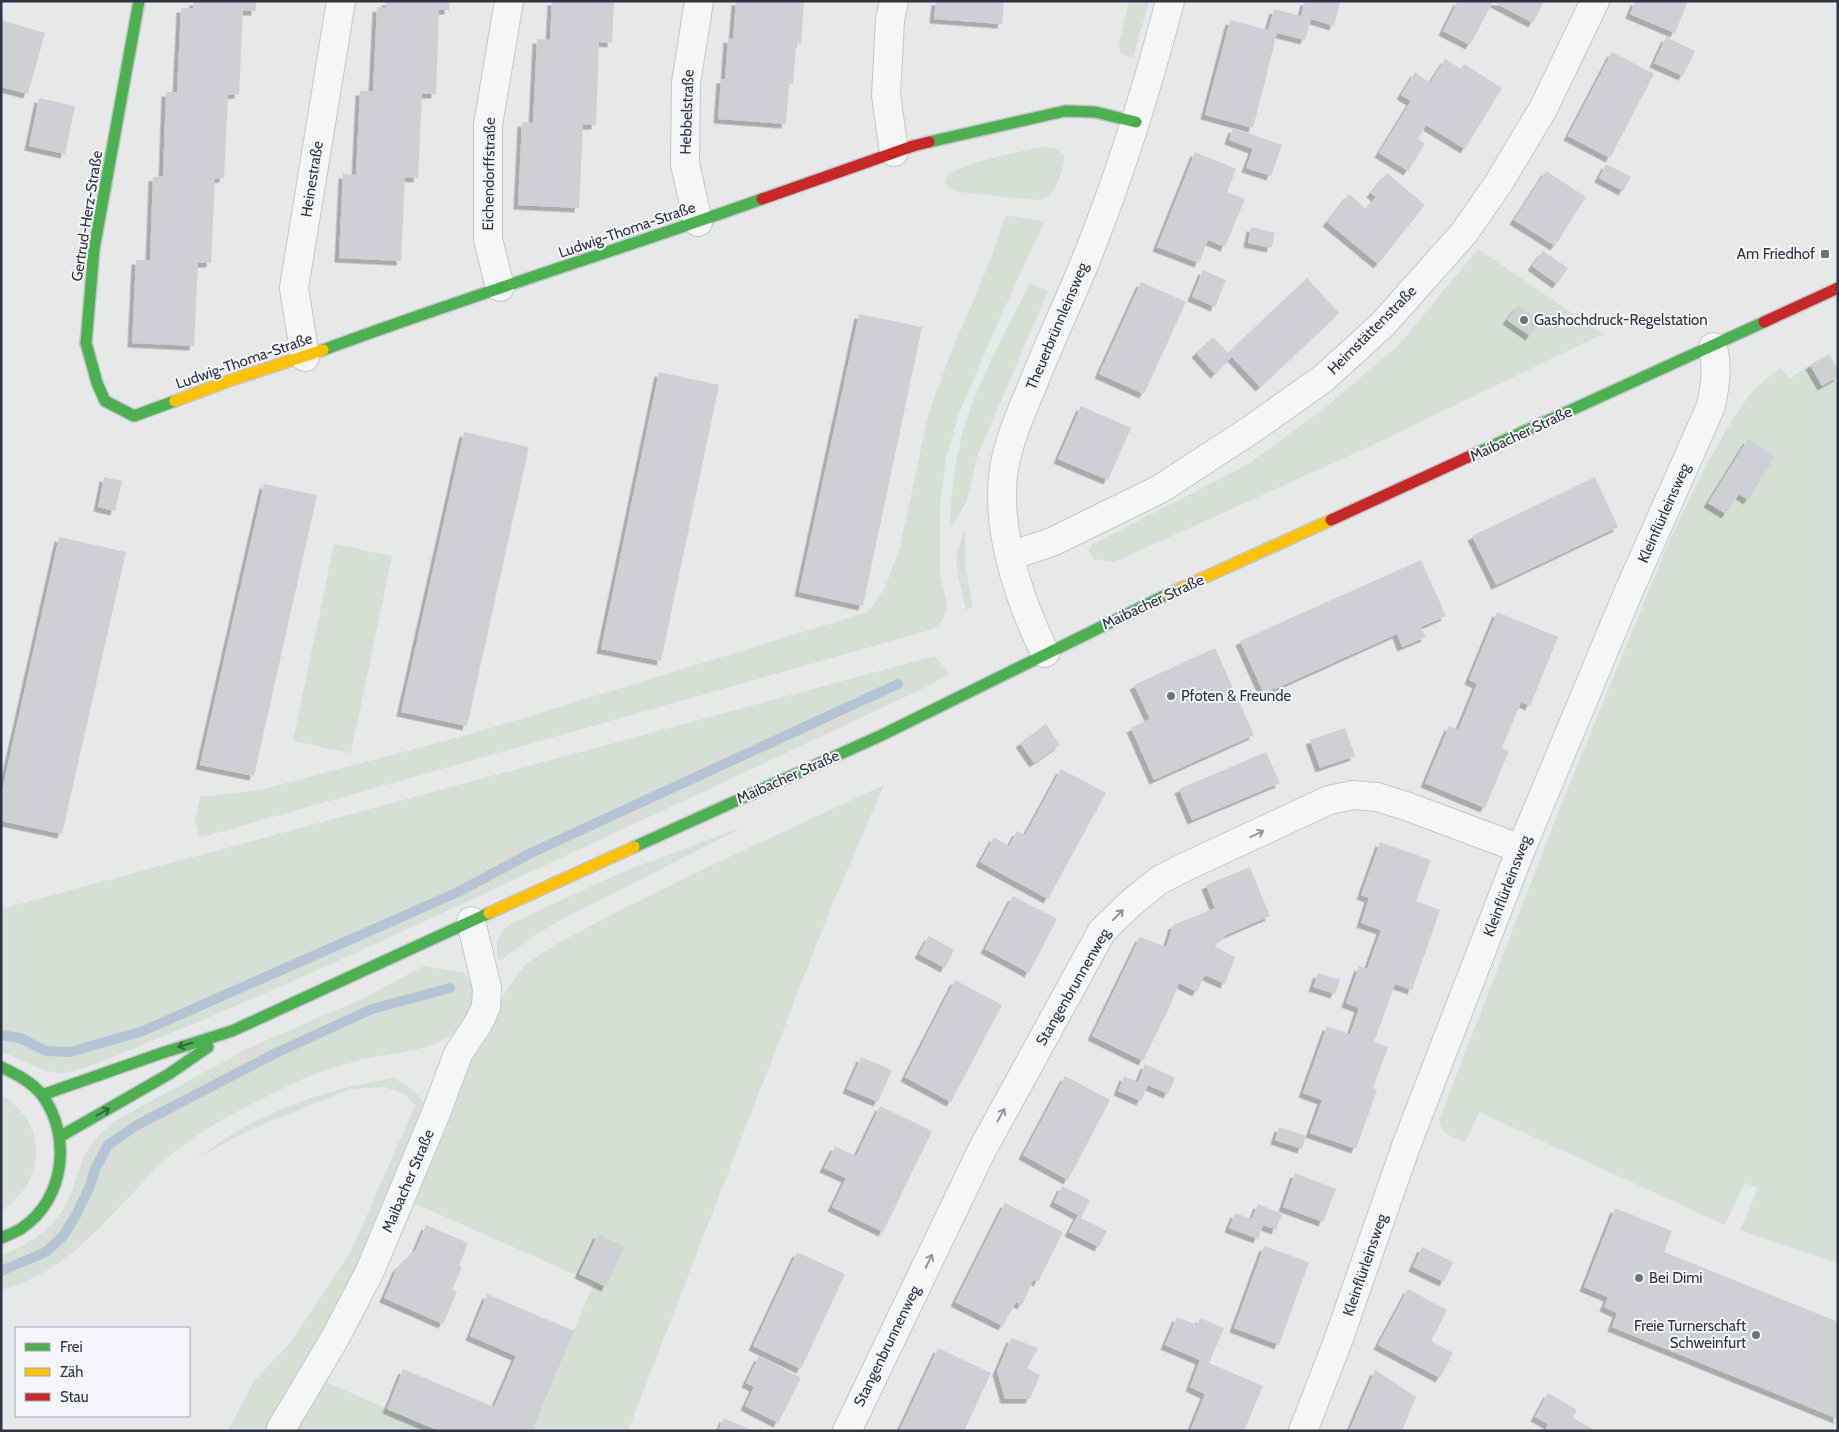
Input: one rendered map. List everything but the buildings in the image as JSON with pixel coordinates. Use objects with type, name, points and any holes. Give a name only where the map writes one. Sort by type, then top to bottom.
[{"type":"main road","name":"Gertrud-Herz-Straße","points":[[134,416],[106,400],[97,382],[86,343],[94,249],[139,1]]},
{"type":"main road","name":"Ludwig-Thoma-Straße","points":[[134,416],[232,380],[305,357],[412,317],[698,222],[913,146],[1065,111],[1095,112],[1136,122]]},
{"type":"main road","name":"Maibacher Straße","points":[[42,1095],[232,1031],[882,735],[1149,603],[1713,347],[1838,288]]},
{"type":"main road","name":"Maibacher Straße","points":[[61,1136],[169,1074],[232,1031]]},
{"type":"main road","points":[[1,1067],[21,1076],[42,1095],[54,1114],[61,1136],[61,1166],[52,1194],[35,1218],[11,1235],[1,1238]]},
{"type":"street","name":"Heinestraße","points":[[305,357],[294,288],[341,1]]},
{"type":"street","name":"Eichendorffstraße","points":[[500,287],[488,239],[488,126],[510,1]]},
{"type":"street","name":"Hebbelstraße","points":[[698,222],[685,164],[686,83],[699,1]]},
{"type":"street","points":[[894,1],[890,20],[886,95],[894,152]]},
{"type":"street","name":"Theuerbrünnleinsweg","points":[[1045,653],[1024,605],[1010,556],[1003,509],[1003,476],[1007,452],[1115,186],[1136,122],[1170,1]]},
{"type":"street","name":"Heimstättenstraße","points":[[1010,556],[1052,542],[1160,489],[1252,429],[1324,378],[1383,324],[1464,233],[1498,184],[1542,109],[1595,1]]},
{"type":"street","name":"Kleinflürleinsweg","points":[[1303,1431],[1338,1341],[1410,1136],[1521,849],[1628,593],[1712,406],[1716,372],[1713,347]]},
{"type":"street","name":"Stangenbrunnenweg","points":[[847,1431],[982,1150],[1102,932],[1130,904],[1158,881],[1185,867],[1329,800],[1353,795],[1377,797],[1406,806],[1521,849]]},
{"type":"street","name":"Maibacher Straße","points":[[281,1429],[335,1338],[370,1271],[458,1054],[478,1024],[486,1007],[488,988],[471,921]]},
{"type":"shaded area","points":[[1129,1],[1149,1],[1133,58],[1121,54],[1119,43]]},
{"type":"shaded area","points":[[1041,147],[1055,148],[1064,156],[1058,183],[1053,192],[1046,198],[1035,200],[959,192],[953,191],[946,184],[947,177],[969,165]]},
{"type":"shaded area","points":[[1006,215],[1044,222],[958,416],[946,458],[940,506],[940,574],[947,606],[944,617],[938,626],[930,630],[199,838],[195,821],[200,797],[260,790],[471,734],[868,612],[885,588],[900,547],[928,416],[950,355],[986,271]]},
{"type":"shaded area","points":[[1478,249],[1603,334],[1362,450],[1114,562],[1093,559],[1089,549],[1093,544],[1245,466],[1321,411],[1399,345]]},
{"type":"shaded area","points":[[1030,283],[1048,291],[977,457],[966,503],[950,528],[954,474],[966,422],[987,369]]},
{"type":"shaded area","points":[[1810,365],[1822,386],[1838,377],[1838,1263],[1740,1230],[1758,1188],[1745,1183],[1725,1225],[1479,1112],[1465,1142],[1445,1132],[1439,1120],[1559,810],[1670,539],[1705,467],[1750,394],[1781,368],[1789,379]],"holes":[[[1748,440],[1775,457],[1748,500],[1739,494],[1726,514],[1708,503]]]},
{"type":"shaded area","points":[[965,527],[965,565],[973,607],[966,610],[956,557]]},
{"type":"shaded area","points":[[334,544],[392,556],[351,753],[293,741]]},
{"type":"shaded area","points":[[935,656],[949,674],[924,688],[507,883],[237,1005],[102,1061],[68,1072],[51,1072],[1,1052],[1,909]]},
{"type":"shaded area","points":[[884,785],[829,912],[628,1431],[532,1431],[594,1283],[407,1200],[470,1055],[507,989],[526,964],[555,945],[611,915],[714,864]],"holes":[[[598,1234],[625,1247],[606,1286],[579,1274]]]},
{"type":"shaded area","points":[[745,826],[561,920],[535,935],[500,961],[498,960],[498,940],[502,931],[510,924],[620,873]]},
{"type":"shaded area","points":[[424,966],[464,973],[472,986],[473,1000],[471,1006],[464,1023],[454,1033],[430,1046],[361,1060],[316,1074],[298,1081],[225,1118],[164,1160],[104,1224],[74,1251],[41,1274],[1,1290],[1,1255],[31,1241],[57,1218],[68,1200],[83,1159],[92,1143],[118,1119],[249,1048],[364,998]]},
{"type":"shaded area","points":[[393,1078],[411,1089],[426,1105],[350,1279],[329,1320],[283,1398],[267,1431],[228,1431],[254,1381],[290,1343],[351,1251],[415,1106],[406,1094],[385,1087],[351,1089],[251,1129],[197,1158],[228,1136],[265,1116],[319,1095],[355,1085]]},
{"type":"shaded area","points":[[1,1095],[17,1107],[28,1121],[34,1136],[36,1153],[27,1185],[16,1199],[1,1211]]},
{"type":"shaded area","points":[[321,1380],[439,1431],[291,1431]]},
{"type":"waterway","points":[[1,1035],[20,1038],[46,1051],[70,1052],[143,1031],[458,892],[531,853],[898,684]]},
{"type":"waterway","points":[[1,1271],[46,1252],[63,1236],[74,1219],[90,1186],[95,1169],[108,1145],[137,1125],[276,1053],[372,1009],[450,988]]},
{"type":"traffic: fast","points":[[139,1],[94,249],[86,343],[97,383],[105,401],[134,416],[175,401]]},
{"type":"traffic: fast","points":[[929,142],[1065,111],[1095,112],[1136,122]]},
{"type":"traffic: fast","points":[[323,350],[762,199]]},
{"type":"traffic: fast","points":[[1468,457],[1764,322]]},
{"type":"traffic: fast","points":[[634,847],[882,735],[1168,594]]},
{"type":"traffic: fast","points":[[42,1095],[232,1031],[489,913]]},
{"type":"traffic: fast","points":[[61,1136],[169,1074],[208,1047]]},
{"type":"traffic: fast","points":[[1,1067],[29,1082],[42,1095],[52,1111],[58,1129],[60,1147],[59,1166],[55,1184],[47,1201],[36,1216],[22,1228],[1,1238]]},
{"type":"traffic: slow","points":[[175,401],[231,380],[323,350]]},
{"type":"traffic: slow","points":[[1168,594],[1331,520]]},
{"type":"traffic: slow","points":[[489,913],[634,847]]},
{"type":"traffic: jam","points":[[762,199],[929,142]]},
{"type":"traffic: jam","points":[[1764,322],[1838,288]]},
{"type":"traffic: jam","points":[[1331,520],[1468,457]]},
{"type":"place","name":"Am Friedhof","points":[[1825,254]]},
{"type":"place","name":"Gashochdruck-Regelstation","points":[[1524,320]]},
{"type":"place","name":"Pfoten & Freunde","points":[[1171,696]]},
{"type":"place","name":"Bei Dimi","points":[[1639,1278]]},
{"type":"place","name":"Freie Turnerschaft Schweinfurt","points":[[1756,1335]]}]
